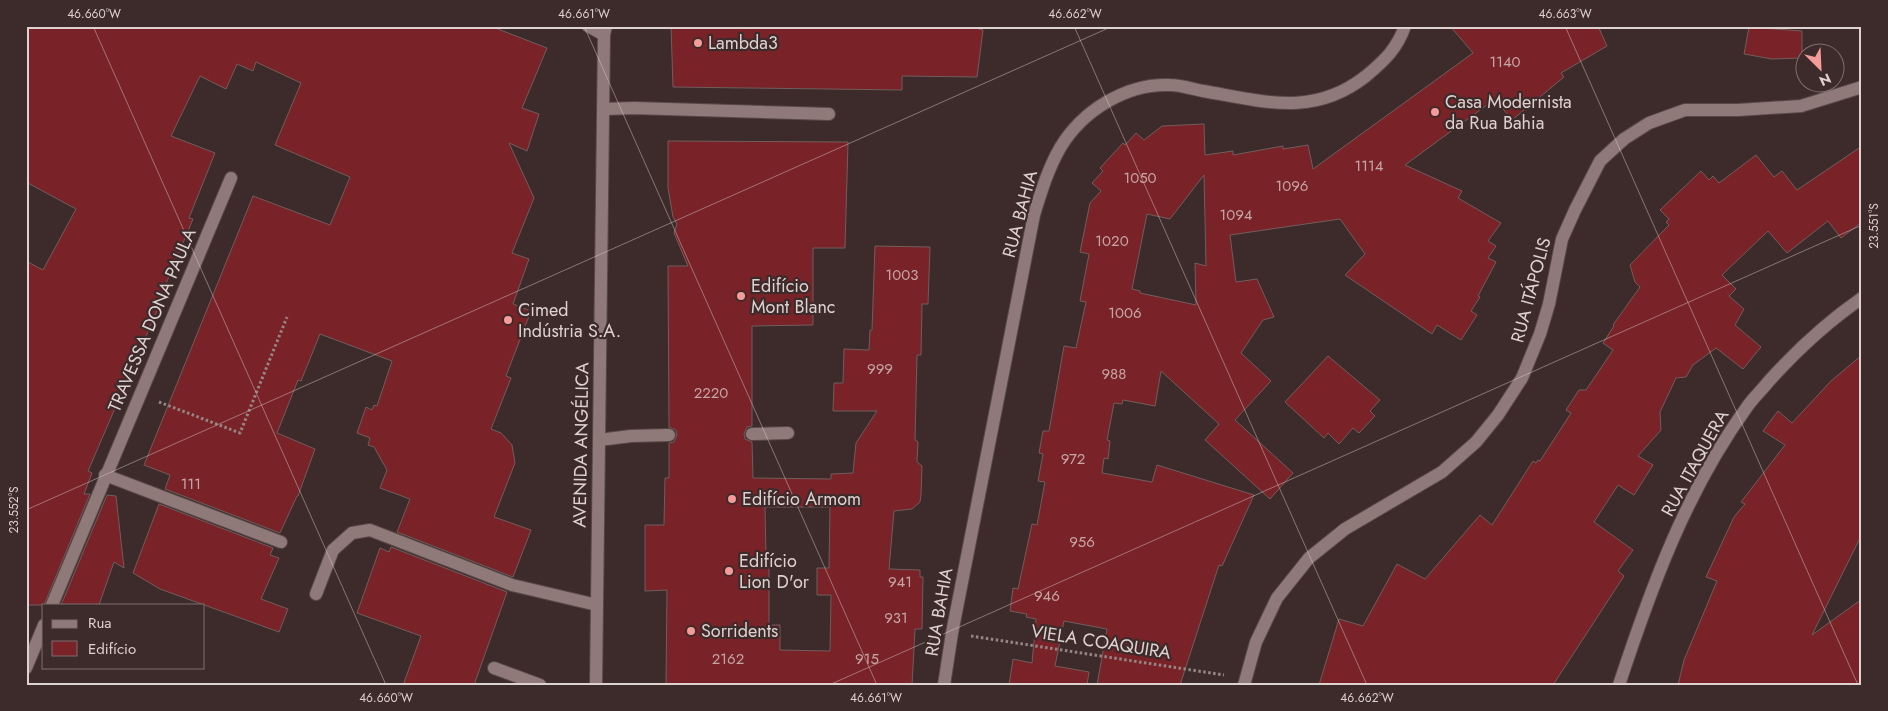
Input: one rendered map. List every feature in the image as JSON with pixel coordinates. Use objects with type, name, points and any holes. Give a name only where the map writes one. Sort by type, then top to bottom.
[{"type":"street","points":[[588,26],[605,31]]},
{"type":"street","name":"RUA BAHIA","points":[[944,685],[952,633],[1034,215],[1045,180],[1060,148],[1080,121],[1109,100],[1139,87],[1170,85],[1252,101],[1294,104],[1333,96],[1359,81],[1386,60],[1405,26]]},
{"type":"street","name":"AVENIDA ANGÉLICA","points":[[596,685],[605,31]]},
{"type":"street","name":"RUA ITÁPOLIS","points":[[1245,682],[1256,642],[1277,598],[1309,558],[1345,529],[1442,472],[1476,442],[1498,415],[1522,378],[1540,334],[1549,304],[1562,239],[1600,161],[1624,139],[1649,124],[1685,110],[1738,110],[1801,106],[1862,87]]},
{"type":"street","points":[[604,109],[634,108],[829,114]]},
{"type":"street","name":"TRAVESSA DONA PAULA","points":[[52,604],[231,178]]},
{"type":"street","name":"RUA ITAQUERA","points":[[1619,685],[1661,565],[1691,500],[1720,448],[1748,406],[1791,357],[1833,318],[1862,298]]},
{"type":"street","points":[[752,434],[788,433]]},
{"type":"street","points":[[599,440],[630,436],[669,435]]},
{"type":"street","points":[[105,475],[281,542]]},
{"type":"street","points":[[316,594],[333,550],[352,533],[370,530],[512,585],[597,605]]},
{"type":"street","points":[[26,668],[42,630]]},
{"type":"street","points":[[494,668],[540,685]]},
{"type":"path","points":[[140,394],[240,433],[287,317]]},
{"type":"path","name":"VIELA COAQUIRA","points":[[952,633],[1245,682]]},
{"type":"building","points":[[26,26],[490,26],[547,48],[522,108],[539,114],[527,151],[509,143],[534,198],[512,253],[529,259],[513,304],[531,311],[506,376],[511,378],[491,429],[501,433],[512,445],[515,463],[494,517],[531,530],[513,577],[397,532],[410,499],[380,488],[387,470],[374,447],[368,445],[370,438],[357,433],[366,407],[372,410],[374,405],[377,406],[392,361],[320,334],[301,381],[298,380],[277,433],[315,449],[298,496],[280,533],[165,489],[170,475],[144,465],[253,196],[330,225],[350,177],[275,145],[301,83],[256,62],[253,71],[237,64],[226,89],[200,76],[171,136],[215,153],[189,218],[193,219],[160,298],[162,299],[88,471],[92,473],[84,494],[90,494],[44,604],[26,605],[26,261],[43,270],[76,209],[26,182]]},
{"type":"building","points":[[671,26],[968,26],[983,30],[977,77],[902,76],[902,90],[673,87]]},
{"type":"building","points":[[1450,26],[1598,26],[1607,46],[1561,73],[1564,77],[1512,120],[1495,99],[1405,165],[1462,191],[1458,198],[1501,223],[1488,241],[1496,246],[1488,258],[1496,262],[1478,296],[1480,297],[1471,311],[1477,315],[1461,340],[1437,325],[1432,334],[1345,275],[1365,254],[1340,219],[1230,235],[1236,282],[1257,279],[1274,317],[1263,320],[1241,353],[1271,381],[1235,420],[1293,473],[1270,499],[1205,440],[1219,424],[1161,371],[1155,406],[1123,400],[1122,404],[1114,403],[1107,440],[1110,441],[1108,459],[1104,458],[1102,473],[1152,482],[1157,465],[1254,495],[1222,566],[1219,565],[1180,685],[1097,685],[1107,629],[1064,621],[1055,666],[1089,672],[1087,685],[1009,685],[1013,659],[1032,663],[1036,619],[1026,617],[1027,614],[1010,611],[1013,588],[1018,589],[1032,524],[1037,525],[1045,482],[1038,481],[1043,454],[1039,453],[1043,431],[1049,431],[1064,346],[1076,348],[1086,302],[1080,301],[1089,254],[1080,252],[1090,203],[1101,191],[1092,183],[1103,171],[1100,168],[1123,143],[1125,145],[1136,133],[1144,140],[1162,126],[1204,124],[1205,155],[1233,151],[1233,155],[1283,146],[1283,149],[1308,145],[1313,169],[1473,53]],"holes":[[[1204,175],[1206,266],[1195,263],[1196,305],[1140,293],[1140,291],[1132,289],[1147,214],[1170,219]]]},
{"type":"building","points":[[1749,27],[1802,31],[1802,42],[1796,42],[1796,58],[1772,59],[1744,54]]},
{"type":"building","points":[[668,141],[848,142],[845,248],[813,248],[813,325],[752,326],[752,426],[747,427],[744,434],[745,439],[752,442],[753,478],[831,479],[831,474],[853,473],[856,443],[877,411],[833,411],[834,383],[843,383],[844,349],[869,350],[870,330],[872,330],[875,246],[930,247],[928,304],[922,304],[921,355],[917,355],[915,440],[918,442],[917,462],[922,466],[920,502],[912,509],[894,511],[889,569],[920,570],[920,577],[923,577],[922,629],[915,629],[912,685],[666,685],[667,590],[645,591],[645,525],[664,525],[665,478],[669,478],[669,443],[674,442],[677,435],[676,430],[669,427],[668,266],[688,266],[674,233],[677,224],[673,217],[668,188]],"holes":[[[765,507],[830,507],[829,568],[817,568],[817,595],[831,595],[830,651],[780,650],[780,625],[769,625],[769,557],[766,557]]]},
{"type":"building","points":[[1862,146],[1862,222],[1841,238],[1828,221],[1787,253],[1768,231],[1722,275],[1736,289],[1729,296],[1744,309],[1735,325],[1761,347],[1743,369],[1716,348],[1693,365],[1686,377],[1676,378],[1660,412],[1661,430],[1638,456],[1653,465],[1634,495],[1618,485],[1594,522],[1633,550],[1618,571],[1624,576],[1553,685],[1319,685],[1339,619],[1363,626],[1397,564],[1425,579],[1480,515],[1492,525],[1533,461],[1536,463],[1538,460],[1540,461],[1571,413],[1566,410],[1579,390],[1586,390],[1613,350],[1603,343],[1613,325],[1640,287],[1635,282],[1630,265],[1669,225],[1666,222],[1669,219],[1660,210],[1701,171],[1709,180],[1713,176],[1719,183],[1756,155],[1774,177],[1782,171],[1797,190]]},
{"type":"building","points":[[1862,355],[1862,534],[1812,635],[1862,599],[1862,685],[1678,685],[1684,660],[1717,581],[1706,577],[1734,517],[1745,504],[1741,502],[1785,445],[1763,431],[1778,411],[1792,423],[1831,381]]},
{"type":"building","points":[[1328,356],[1380,400],[1370,411],[1375,416],[1359,433],[1353,428],[1339,444],[1328,433],[1324,438],[1285,402]]},
{"type":"building","points":[[107,495],[116,496],[124,568],[114,562],[99,604],[61,604]]},
{"type":"building","points":[[159,504],[273,548],[270,555],[279,558],[261,599],[288,609],[279,632],[160,589],[133,573]]},
{"type":"building","points":[[391,547],[507,592],[474,685],[403,685],[421,636],[357,613],[380,548],[389,552]]},
{"type":"place","name":"Lambda3","points":[[698,43]]},
{"type":"place","name":"Casa Modernista da Rua Bahia","points":[[1435,112]]},
{"type":"place","name":"Edifício Mont Blanc","points":[[741,296]]},
{"type":"place","name":"Cimed Indústria S.A.","points":[[508,320]]},
{"type":"place","name":"Edifício Armom","points":[[732,499]]},
{"type":"place","name":"Edifício Lion D'or","points":[[729,571]]},
{"type":"place","name":"Sorridents","points":[[691,631]]}]
